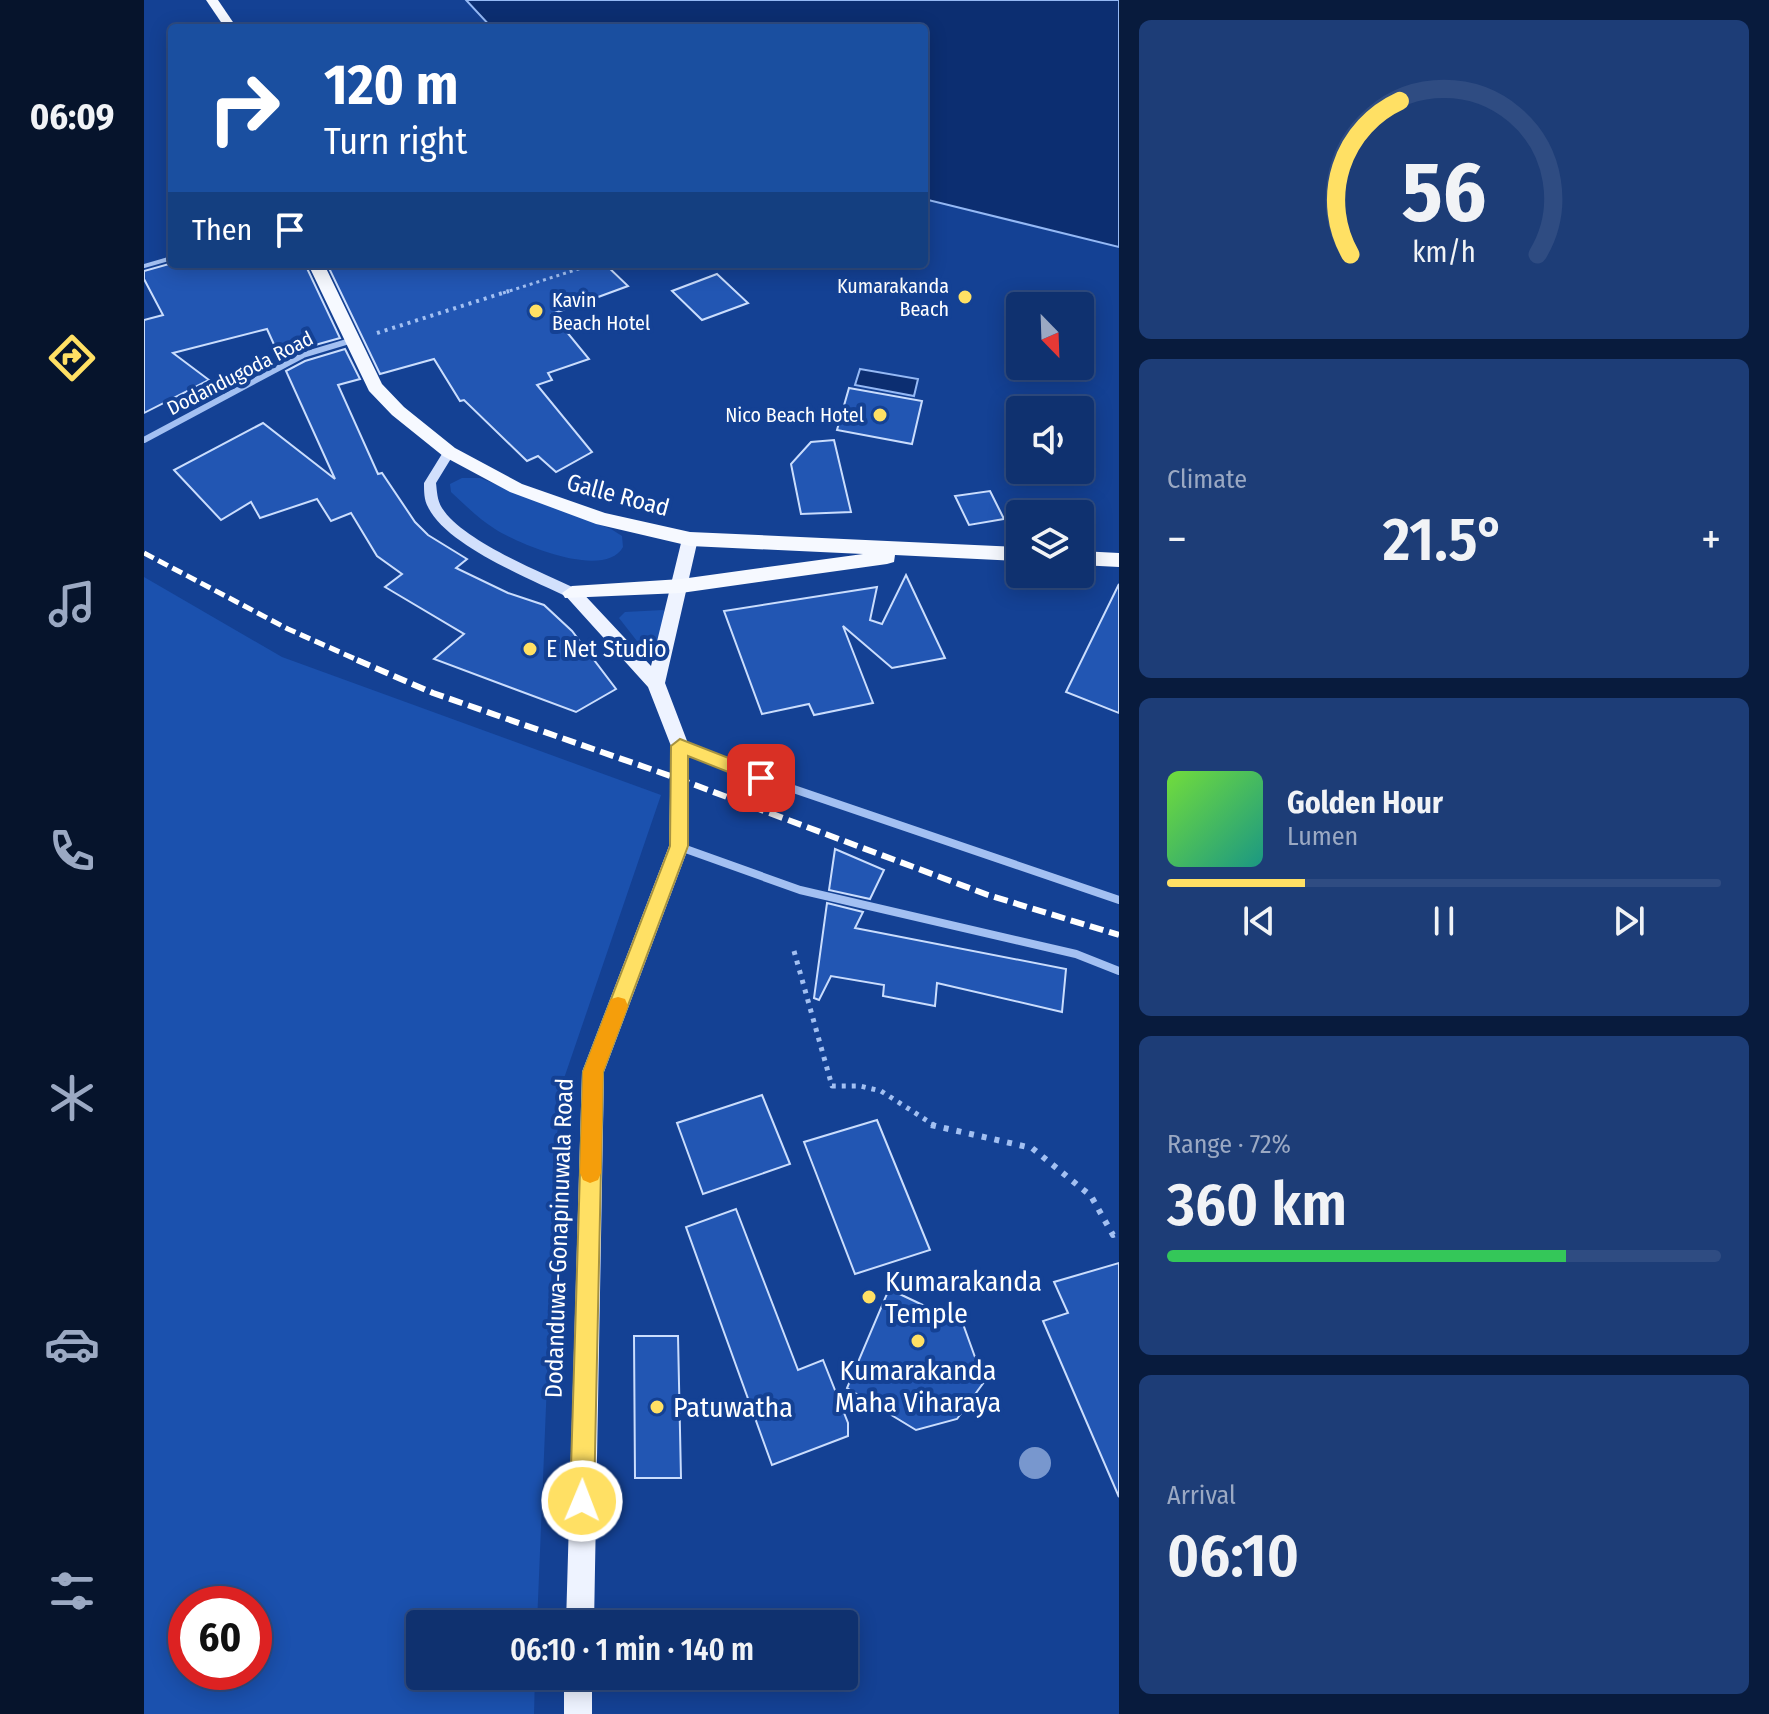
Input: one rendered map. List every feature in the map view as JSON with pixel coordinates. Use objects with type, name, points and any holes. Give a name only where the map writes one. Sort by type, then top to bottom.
[{"type":"highway","points":[[212,0],[228,24]]},
{"type":"highway","name":"Galle Road","points":[[318,268],[375,387],[398,411],[449,452],[504,482],[557,505],[690,539],[1006,553]]},
{"type":"highway","points":[[572,593],[681,586],[843,565],[935,548]]},
{"type":"highway","points":[[1094,559],[1119,560]]},
{"type":"main road","name":"Dodanduwa-Gonapinuwala Road","points":[[449,452],[430,483],[435,508],[444,519],[499,557],[572,593],[656,683],[680,746],[679,846],[593,1072],[580,1610]]},
{"type":"main road","points":[[656,683],[690,539]]},
{"type":"main road","points":[[578,1690],[578,1714]]},
{"type":"street","name":"Dodandugoda Road","points":[[144,440],[303,355],[353,340]]},
{"type":"street","points":[[680,746],[732,768],[1119,900]]},
{"type":"street","points":[[679,846],[800,890],[1076,954],[1119,971]]},
{"type":"lane","points":[[144,266],[168,259]]},
{"type":"path","points":[[353,340],[584,268]]},
{"type":"path","points":[[794,951],[832,1086],[860,1086],[881,1091],[932,1126],[1032,1148],[1091,1196],[1113,1235],[1119,1233]]},
{"type":"shaded area","points":[[466,0],[1119,0],[1119,247],[928,200],[928,24],[488,24]]},
{"type":"shaded area","points":[[860,369],[918,379],[914,396],[855,385]]},
{"type":"shaded area","points":[[462,478],[480,478],[611,529],[622,536],[623,547],[613,556],[581,560],[523,543],[489,525],[451,492],[450,484]]},
{"type":"shaded area","points":[[144,577],[282,657],[661,795],[559,1093],[538,1610],[406,1610],[406,1690],[535,1690],[534,1714],[144,1714]]},
{"type":"shaded area","points":[[663,610],[667,614],[657,648],[644,650],[619,618],[625,612]]},
{"type":"building","points":[[168,264],[168,268],[307,268],[340,338],[301,349],[281,360],[267,329],[173,353],[209,380],[144,413],[144,320],[163,315],[144,279],[144,271]]},
{"type":"building","points":[[329,268],[609,268],[628,286],[552,314],[589,359],[548,373],[552,380],[537,385],[592,452],[556,472],[538,456],[527,461],[464,400],[460,401],[434,359],[380,374]]},
{"type":"building","points":[[717,274],[748,303],[702,320],[672,291]]},
{"type":"building","points":[[345,349],[360,379],[338,385],[378,474],[382,473],[415,522],[428,535],[467,559],[456,568],[508,593],[544,605],[572,631],[616,689],[576,712],[434,659],[464,634],[385,587],[402,574],[377,556],[351,513],[331,521],[317,499],[260,518],[251,502],[221,520],[174,470],[263,423],[335,479],[286,371],[305,361]]},
{"type":"building","name":"Nico Beach Hotel","points":[[849,388],[922,401],[912,444],[837,430]]},
{"type":"building","points":[[834,440],[851,512],[801,514],[791,464],[811,442]]},
{"type":"building","points":[[990,491],[1004,519],[969,525],[955,496]]},
{"type":"building","points":[[906,575],[945,658],[892,668],[843,626],[873,703],[814,715],[809,704],[762,714],[724,611],[877,587],[870,620],[882,624]]},
{"type":"building","points":[[1119,584],[1119,713],[1066,692]]},
{"type":"building","points":[[835,849],[884,870],[870,899],[829,890]]},
{"type":"building","points":[[827,903],[863,912],[855,928],[1066,969],[1062,1012],[937,983],[935,1006],[883,996],[884,985],[831,976],[819,1000],[814,998]]},
{"type":"building","points":[[762,1095],[790,1164],[703,1194],[677,1123]]},
{"type":"building","points":[[877,1120],[930,1250],[855,1274],[804,1142]]},
{"type":"building","points":[[736,1209],[798,1370],[823,1360],[848,1423],[848,1436],[772,1465],[686,1227]]},
{"type":"building","points":[[1119,1263],[1119,1497],[1043,1321],[1068,1313],[1054,1282]]},
{"type":"building","name":"Kumarakanda Maha Viharaya","points":[[889,1289],[963,1324],[984,1382],[957,1419],[916,1430],[847,1388]]},
{"type":"building","name":"Patuwatha","points":[[634,1336],[678,1336],[681,1478],[635,1478]]},
{"type":"railway","points":[[144,553],[288,629],[362,662]]},
{"type":"railway","points":[[357,660],[433,693],[679,779],[988,895],[1119,935]]},
{"type":"slow traffic","points":[[590,1173],[593,1072],[618,1006]]},
{"type":"place","name":"Kumarakanda Beach","points":[[965,297]]},
{"type":"place","name":"Kavin Beach Hotel","points":[[536,311]]},
{"type":"place","name":"Nico Beach Hotel","points":[[880,415]]},
{"type":"place","name":"E Net Studio","points":[[530,649]]},
{"type":"place","name":"Kumarakanda Temple","points":[[869,1297]]},
{"type":"place","name":"Kumarakanda Maha Viharaya","points":[[918,1341]]},
{"type":"place","name":"Patuwatha","points":[[657,1407]]},
{"type":"route","points":[[582,1501],[593,1072],[679,846],[680,746],[761,778]]}]
